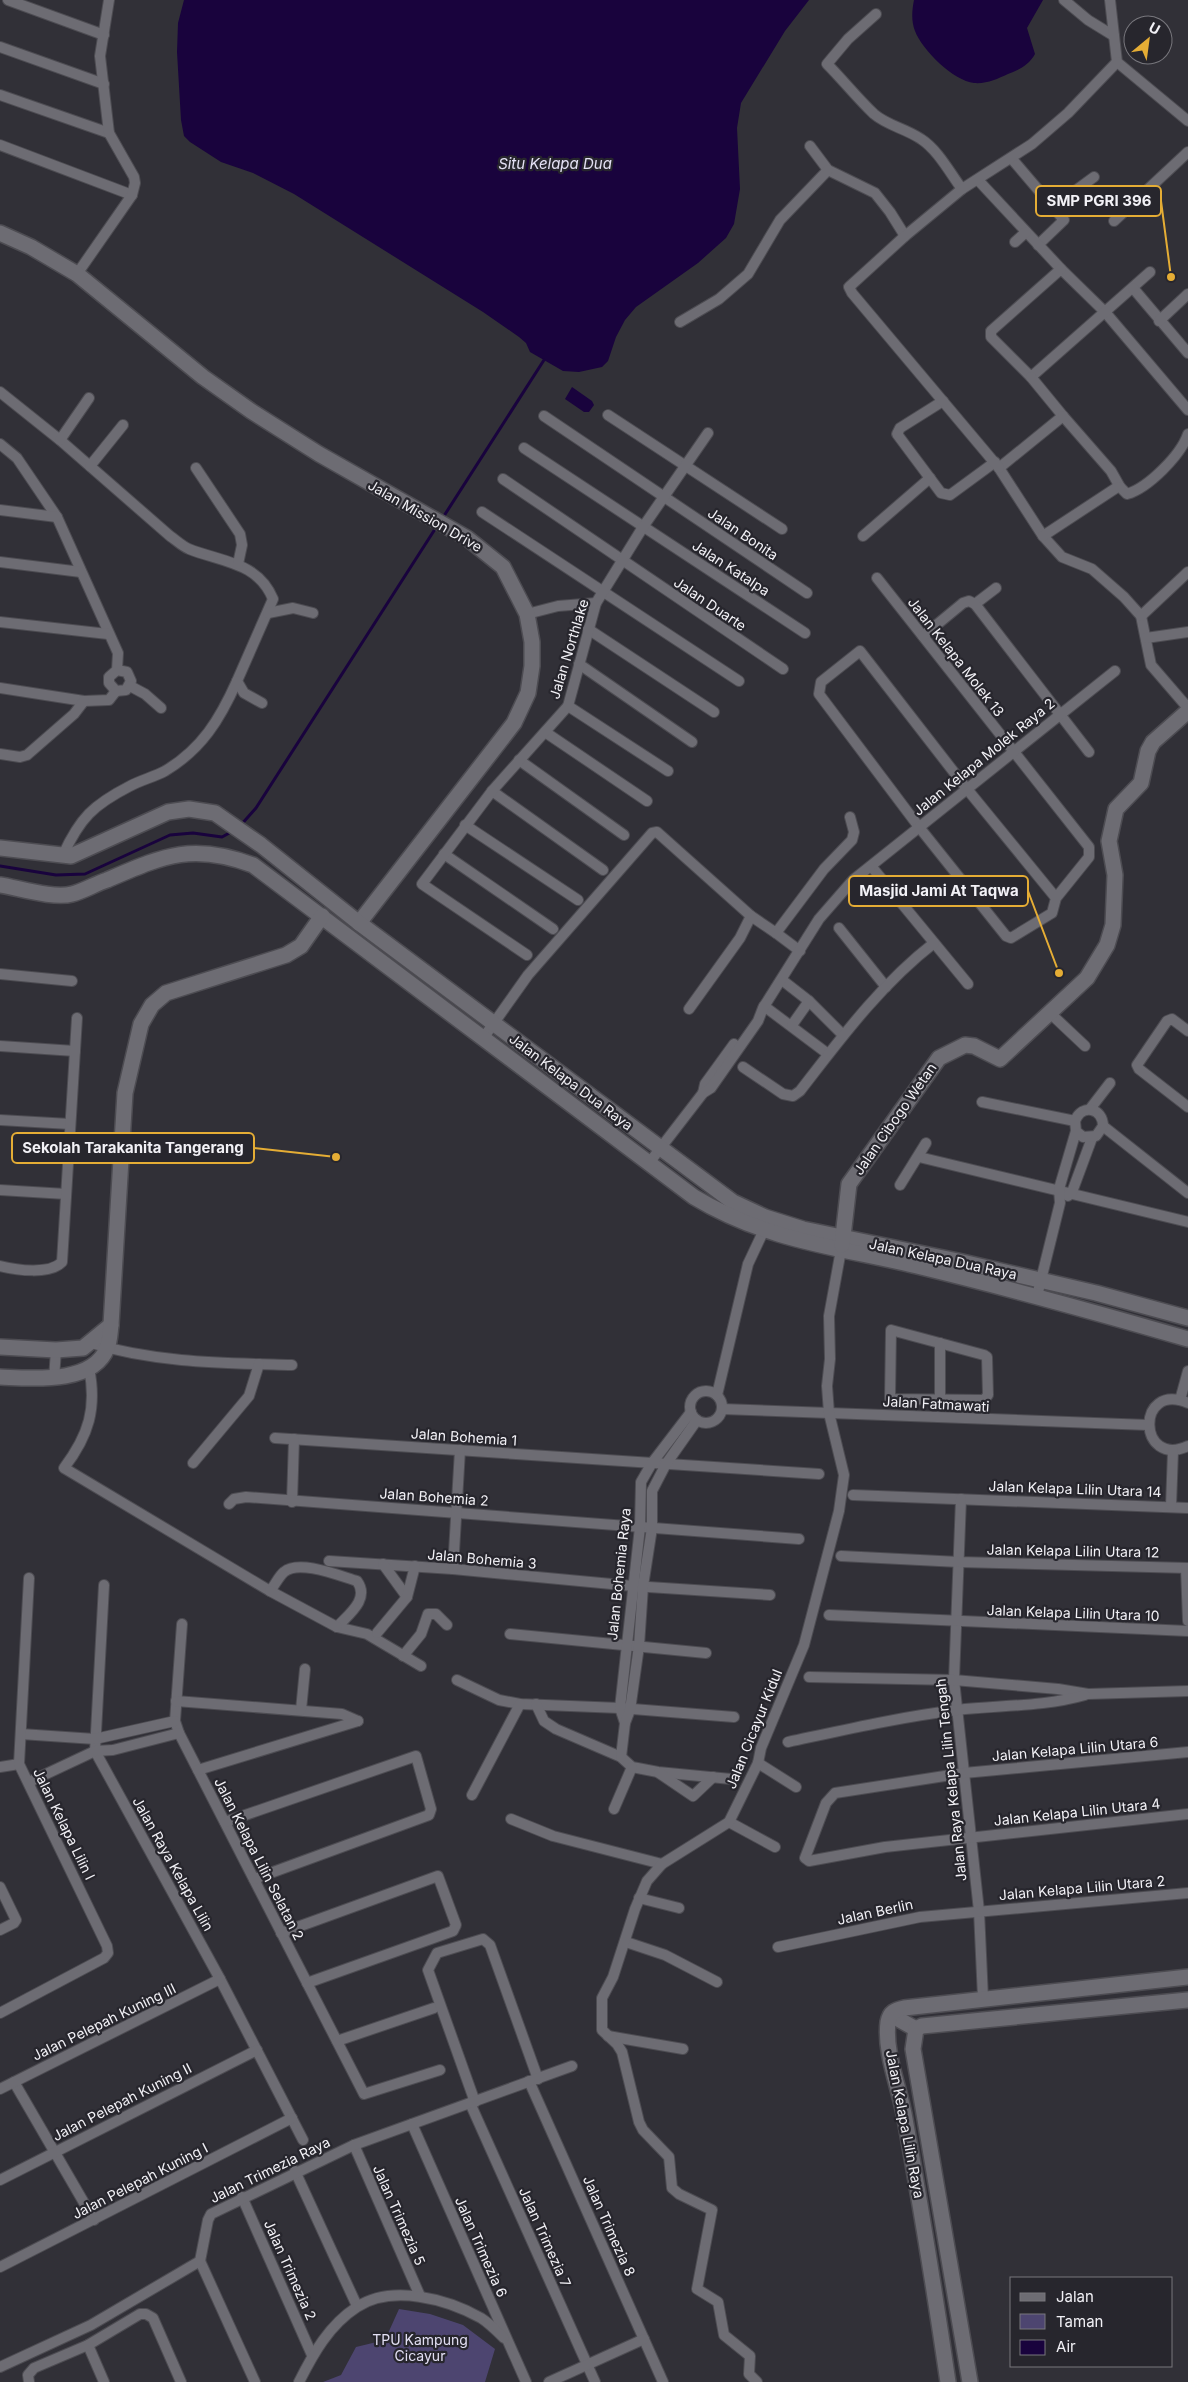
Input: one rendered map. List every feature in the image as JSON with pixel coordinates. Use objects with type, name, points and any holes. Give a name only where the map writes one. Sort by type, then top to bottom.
[{"type":"street","points":[[8,0],[104,35]]},
{"type":"street","points":[[77,274],[132,194],[135,183],[134,177],[109,133],[100,56],[109,0]]},
{"type":"street","points":[[1064,0],[1088,20],[1114,36]]},
{"type":"street","points":[[1110,0],[1117,62],[1188,121]]},
{"type":"street","points":[[876,14],[848,39],[827,64],[844,85],[876,115],[892,126],[901,126],[926,142],[962,189]]},
{"type":"street","points":[[0,47],[104,84]]},
{"type":"street","points":[[1117,62],[1068,113],[1012,158],[962,189],[905,236],[849,288],[997,465],[1043,536],[1065,559],[1092,569],[1124,597],[1140,616],[1151,665],[1188,710]]},
{"type":"street","points":[[0,95],[109,133]]},
{"type":"street","points":[[0,145],[132,194]]},
{"type":"street","points":[[810,146],[828,170],[874,193],[890,212],[905,236]]},
{"type":"street","points":[[1114,221],[1188,152]]},
{"type":"street","points":[[1012,158],[1064,219],[1064,222],[1038,245]]},
{"type":"street","points":[[680,322],[719,299],[748,274],[780,220],[828,170]]},
{"type":"street","points":[[1053,207],[1094,177]]},
{"type":"street","points":[[978,180],[1060,268],[1105,312],[1188,410]]},
{"type":"street","points":[[1015,242],[1026,232]]},
{"type":"street","name":"Jalan Mission Drive","points":[[0,233],[31,247],[77,274],[203,377],[251,411],[319,454],[455,531],[489,554],[503,567],[527,614],[532,642],[532,666],[528,693],[514,723],[359,923]]},
{"type":"street","points":[[1060,268],[991,331],[991,337],[1031,377],[1127,494],[1140,489],[1178,454],[1187,440]]},
{"type":"street","points":[[1031,377],[1150,272]]},
{"type":"street","points":[[1133,288],[1188,353]]},
{"type":"street","points":[[1159,320],[1188,294]]},
{"type":"street","points":[[0,392],[60,440],[187,548],[238,564],[249,570],[268,586],[273,599],[222,714],[200,742],[165,771],[130,786],[89,811],[72,836],[63,855]]},
{"type":"street","points":[[60,440],[89,398]]},
{"type":"street","points":[[943,401],[897,430],[898,436],[941,493],[948,496],[997,465],[1063,416]]},
{"type":"street","points":[[608,415],[782,529]]},
{"type":"street","name":"Jalan Bonita","points":[[544,416],[807,593]]},
{"type":"street","points":[[90,466],[123,425]]},
{"type":"street","name":"Jalan Northlake","points":[[527,955],[422,884],[492,790],[568,706],[596,603],[642,527],[708,433]]},
{"type":"street","points":[[0,444],[17,458],[57,517],[100,610],[108,634],[118,654],[117,670],[109,678],[109,683],[116,691],[121,692],[130,686]]},
{"type":"street","name":"Jalan Katalpa","points":[[524,448],[805,633]]},
{"type":"street","points":[[0,455],[17,458]]},
{"type":"street","points":[[196,468],[240,534],[242,545],[238,564]]},
{"type":"street","points":[[863,536],[930,478]]},
{"type":"street","name":"Jalan Duarte","points":[[503,479],[621,561],[783,669]]},
{"type":"street","points":[[1043,536],[1120,487]]},
{"type":"street","points":[[0,510],[57,517]]},
{"type":"street","points":[[482,512],[738,681]]},
{"type":"street","points":[[0,562],[81,572]]},
{"type":"street","points":[[1140,616],[1188,572]]},
{"type":"street","name":"Jalan Kelapa Molek 13","points":[[877,578],[1089,847],[1088,859],[1056,898]]},
{"type":"street","points":[[975,604],[996,588]]},
{"type":"street","points":[[923,636],[963,603],[969,601],[975,604],[1089,752]]},
{"type":"street","points":[[527,614],[558,606],[596,603]]},
{"type":"street","points":[[268,613],[293,608],[313,613]]},
{"type":"street","points":[[0,622],[108,634]]},
{"type":"street","points":[[588,629],[714,712]]},
{"type":"street","points":[[1146,638],[1188,632]]},
{"type":"street","points":[[860,651],[967,789],[1056,898],[1052,913],[1020,934],[1009,938],[919,827],[819,694],[821,682],[860,651]]},
{"type":"street","points":[[579,664],[692,742]]},
{"type":"street","points":[[117,670],[127,672],[130,676],[130,686]]},
{"type":"street","name":"Jalan Kelapa Molek Raya 2","points":[[649,1163],[703,1093],[711,1088],[758,1021],[764,1007],[819,920],[853,880],[1115,671]]},
{"type":"street","points":[[237,681],[244,693],[262,703]]},
{"type":"street","points":[[130,686],[146,694],[161,708]]},
{"type":"street","points":[[0,688],[84,701],[109,700],[116,691]]},
{"type":"street","points":[[0,754],[20,757],[27,755],[74,714],[84,701]]},
{"type":"street","points":[[568,706],[668,771]]},
{"type":"street","name":"Jalan Cibogo Wetan","points":[[842,1244],[849,1184],[939,1058],[966,1045],[974,1046],[1000,1059],[1087,978],[1097,964],[1111,934],[1115,875],[1109,841],[1116,809],[1141,782],[1151,745],[1188,710]]},
{"type":"street","points":[[545,732],[647,801]]},
{"type":"street","points":[[519,760],[624,835]]},
{"type":"street","points":[[492,790],[603,870]]},
{"type":"street","name":"Jalan Kelapa Dua Raya","points":[[0,848],[71,856],[168,812],[189,809],[215,813],[264,847],[359,923],[732,1202],[765,1217],[842,1244],[1188,1339]]},
{"type":"street","points":[[776,933],[824,869],[852,840],[854,830],[850,817]]},
{"type":"street","points":[[465,825],[578,900]]},
{"type":"street","points":[[484,1037],[528,975],[652,833],[656,832],[751,916],[800,951]]},
{"type":"street","points":[[253,865],[264,847]]},
{"type":"street","name":"Jalan Kelapa Dua Raya","points":[[0,885],[70,894],[153,860],[178,853],[204,853],[231,857],[253,865],[484,1037],[694,1197],[724,1215],[799,1241],[842,1244],[1040,1280],[1188,1318]]},
{"type":"street","points":[[444,854],[553,929]]},
{"type":"street","points":[[871,866],[968,984]]},
{"type":"street","points":[[0,1377],[54,1379],[89,1368],[107,1348],[112,1325],[126,1093],[141,1024],[152,1004],[166,993],[286,955],[300,946],[322,916]]},
{"type":"street","points":[[689,1009],[740,938],[751,916]]},
{"type":"street","points":[[839,928],[886,987]]},
{"type":"street","points":[[743,1067],[783,1094],[793,1096],[843,1035],[886,987],[908,964],[934,943]]},
{"type":"street","points":[[0,974],[72,982]]},
{"type":"street","points":[[782,980],[809,1001],[843,1035]]},
{"type":"street","points":[[792,1025],[809,1001]]},
{"type":"street","points":[[764,1007],[792,1025],[828,1054]]},
{"type":"street","points":[[1050,1013],[1086,1046]]},
{"type":"street","points":[[0,1266],[11,1269],[57,1267],[62,1262],[77,1018]]},
{"type":"street","points":[[1188,1031],[1172,1019],[1167,1021],[1139,1061],[1139,1068],[1188,1107]]},
{"type":"street","points":[[0,1046],[75,1051]]},
{"type":"street","points":[[1037,1296],[1060,1203],[1059,1189],[1080,1112],[1090,1109],[1110,1083]]},
{"type":"street","points":[[982,1102],[1076,1126],[1083,1137],[1092,1138],[1100,1134],[1103,1126],[1100,1115],[1090,1109]]},
{"type":"street","points":[[0,1120],[70,1124]]},
{"type":"street","points":[[1103,1126],[1188,1193]]},
{"type":"street","points":[[1060,1203],[1072,1192],[1092,1138]]},
{"type":"street","points":[[900,1185],[926,1143]]},
{"type":"street","points":[[919,1157],[1072,1192],[1188,1222]]},
{"type":"street","points":[[0,1190],[66,1194]]},
{"type":"street","points":[[717,1394],[707,1390],[697,1393],[690,1402],[694,1416],[713,1421],[722,1409],[722,1404],[717,1394],[748,1264],[764,1230]]},
{"type":"street","name":"Jalan Cicayur Kidul","points":[[729,1822],[758,1763],[764,1740],[804,1645],[838,1511],[844,1475],[829,1413],[827,1386],[830,1359],[829,1316],[842,1244]]},
{"type":"street","points":[[0,1347],[56,1350],[83,1348],[112,1325]]},
{"type":"street","points":[[891,1330],[940,1343],[987,1357],[988,1395],[984,1400],[962,1402],[890,1399],[891,1330]]},
{"type":"street","points":[[91,1343],[123,1353],[191,1361],[292,1365]]},
{"type":"street","points":[[940,1343],[940,1401]]},
{"type":"street","points":[[54,1379],[56,1350]]},
{"type":"street","points":[[193,1463],[249,1396],[259,1364]]},
{"type":"street","points":[[89,1368],[94,1393],[85,1434],[79,1449],[64,1468],[270,1591],[338,1627],[367,1634],[421,1666]]},
{"type":"street","points":[[1188,1371],[1184,1402],[1174,1399],[1161,1402],[1152,1412],[1148,1424],[1155,1442],[1173,1451],[1188,1446]]},
{"type":"street","points":[[962,1402],[962,1419]]},
{"type":"street","name":"Jalan Fatmawati","points":[[722,1409],[962,1419],[1148,1424]]},
{"type":"street","name":"Jalan Bohemia Raya","points":[[625,1709],[639,1646],[638,1586],[640,1492],[642,1482],[652,1463],[694,1416]]},
{"type":"street","name":"Jalan Bohemia Raya","points":[[621,1757],[625,1723],[625,1645],[652,1528],[652,1491],[694,1416]]},
{"type":"street","name":"Jalan Bohemia 1","points":[[276,1438],[819,1474]]},
{"type":"street","points":[[292,1502],[294,1439]]},
{"type":"street","points":[[453,1569],[460,1450]]},
{"type":"street","points":[[1171,1506],[1173,1451]]},
{"type":"street","name":"Jalan Kelapa Lilin Utara 14","points":[[852,1495],[1188,1508]]},
{"type":"street","name":"Jalan Bohemia 2","points":[[229,1504],[234,1499],[246,1497],[798,1540]]},
{"type":"street","name":"Jalan Raya Kelapa Lilin Tengah","points":[[961,1500],[958,1622],[954,1680],[979,1911],[984,1998]]},
{"type":"street","name":"Jalan Kelapa Lilin Utara 12","points":[[841,1556],[959,1562],[1187,1568],[1188,1621]]},
{"type":"street","name":"Jalan Bohemia 3","points":[[329,1561],[415,1566],[638,1586],[770,1595]]},
{"type":"street","points":[[383,1564],[407,1597]]},
{"type":"street","points":[[377,1633],[407,1597],[415,1566]]},
{"type":"street","points":[[270,1591],[284,1571],[295,1567],[310,1568],[357,1581],[362,1586],[362,1598],[338,1627]]},
{"type":"street","name":"Jalan Kelapa Lilin I","points":[[0,2013],[104,1958],[108,1953],[107,1946],[19,1764],[29,1578]]},
{"type":"street","name":"Jalan Raya Kelapa Lilin","points":[[104,1584],[95,1751],[220,1979],[303,2140]]},
{"type":"street","points":[[403,1656],[421,1634],[428,1614],[436,1614],[448,1625]]},
{"type":"street","name":"Jalan Kelapa Lilin Utara 10","points":[[829,1615],[1188,1632]]},
{"type":"street","name":"Jalan Kelapa Lilin Selatan 2","points":[[182,1624],[175,1721],[179,1733],[364,2094],[440,2070]]},
{"type":"street","points":[[510,1634],[706,1652]]},
{"type":"street","points":[[301,1710],[304,1669]]},
{"type":"street","points":[[809,1677],[954,1680],[1058,1689],[1088,1694],[1188,1691]]},
{"type":"street","points":[[457,1680],[499,1700],[520,1704],[734,1717]]},
{"type":"street","points":[[788,1742],[881,1722],[958,1710],[1058,1703],[1088,1694]]},
{"type":"street","points":[[176,1702],[342,1714],[358,1721],[198,1770]]},
{"type":"street","points":[[472,1795],[520,1704]]},
{"type":"street","points":[[536,1704],[544,1721],[556,1729],[621,1757],[632,1766],[658,1772],[731,1779]]},
{"type":"street","points":[[21,1734],[95,1739],[175,1721]]},
{"type":"street","points":[[29,1782],[95,1751],[113,1750],[179,1733]]},
{"type":"street","name":"Jalan Kelapa Lilin Utara 6","points":[[809,1861],[805,1858],[826,1803],[835,1793],[964,1773],[1188,1752]]},
{"type":"street","points":[[225,1822],[416,1756],[431,1809],[429,1816],[254,1879]]},
{"type":"street","points":[[758,1763],[796,1787]]},
{"type":"street","points":[[0,1767],[19,1764]]},
{"type":"street","points":[[614,1809],[632,1766]]},
{"type":"street","points":[[658,1772],[693,1796],[713,1777]]},
{"type":"street","name":"Jalan Kelapa Lilin Utara 4","points":[[809,1861],[885,1847],[1188,1814]]},
{"type":"street","points":[[511,1819],[553,1836],[662,1864]]},
{"type":"street","points":[[757,2382],[749,2374],[750,2356],[724,2335],[718,2302],[697,2289],[712,2210],[679,2194],[672,2188],[671,2160],[643,2130],[622,2052],[617,2044],[602,2030],[600,2017],[602,1998],[613,1977],[626,1942],[639,1898],[647,1881],[662,1864],[729,1822],[776,1847]]},
{"type":"street","points":[[281,1932],[438,1876],[456,1925],[453,1931],[307,1983]]},
{"type":"street","points":[[0,1887],[16,1920],[0,1930]]},
{"type":"street","name":"Jalan Kelapa Lilin Utara 2","points":[[979,1911],[1188,1893]]},
{"type":"street","points":[[639,1898],[679,1908]]},
{"type":"street","name":"Jalan Berlin","points":[[778,1947],[920,1917],[979,1911]]},
{"type":"street","name":"Jalan Trimezia 7","points":[[490,1945],[483,1939],[437,1953],[428,1970],[473,2102],[595,2382]]},
{"type":"street","points":[[626,1942],[664,1955],[717,1982]]},
{"type":"street","name":"Jalan Trimezia 8","points":[[490,1945],[533,2080],[663,2382]]},
{"type":"street","points":[[1188,1977],[904,2008],[894,2011],[891,2015],[916,2029],[922,2026],[1188,2000]]},
{"type":"street","name":"Jalan Pelepah Kuning III","points":[[0,2089],[220,1979]]},
{"type":"street","points":[[1160,1980],[1164,2002]]},
{"type":"street","points":[[337,2041],[434,2008]]},
{"type":"street","name":"Jalan Kelapa Lilin Raya","points":[[891,2015],[888,2022],[890,2052],[902,2102],[931,2262],[948,2382]]},
{"type":"street","name":"Jalan Kelapa Lilin Raya","points":[[916,2029],[912,2050],[970,2382]]},
{"type":"street","points":[[607,2036],[683,2048]]},
{"type":"street","points":[[890,2052],[897,2044],[902,2044],[912,2050]]},
{"type":"street","name":"Jalan Pelepah Kuning II","points":[[0,2180],[257,2050]]},
{"type":"street","name":"Jalan Trimezia Raya","points":[[200,2261],[208,2220],[211,2214],[242,2197],[354,2145],[572,2066]]},
{"type":"street","points":[[14,2082],[94,2220]]},
{"type":"street","name":"Jalan Pelepah Kuning I","points":[[0,2267],[292,2118]]},
{"type":"street","name":"Jalan Trimezia 6","points":[[412,2124],[526,2382]]},
{"type":"street","name":"Jalan Trimezia 5","points":[[354,2145],[420,2296]]},
{"type":"street","points":[[295,2171],[357,2306]]},
{"type":"street","name":"Jalan Trimezia 2","points":[[242,2197],[312,2354]]},
{"type":"street","points":[[0,2367],[91,2324],[200,2261],[255,2382]]},
{"type":"street","points":[[300,2382],[312,2354],[331,2330],[357,2306],[383,2297],[420,2296],[451,2304],[482,2319],[507,2341]]},
{"type":"street","points":[[28,2381],[28,2375],[34,2368],[88,2345],[140,2314],[146,2314],[152,2318],[181,2382]]},
{"type":"street","points":[[549,2382],[644,2339]]},
{"type":"street","points":[[88,2345],[104,2382]]},
{"type":"green space","name":"TPU Kampung Cicayur","points":[[399,2309],[430,2314],[463,2325],[495,2349],[485,2382],[323,2382],[341,2375],[356,2347],[385,2340]]},
{"type":"water","name":"Situ Kelapa Dua","points":[[184,0],[809,0],[785,31],[741,103],[737,128],[740,189],[734,224],[726,238],[698,263],[636,307],[625,320],[616,337],[608,361],[602,367],[579,372],[563,371],[530,352],[526,343],[519,337],[483,312],[294,194],[253,173],[221,162],[190,142],[184,136],[181,120],[177,52],[178,23]]},
{"type":"water","points":[[914,0],[1043,0],[1027,28],[1035,54],[1023,67],[988,82],[974,83],[957,77],[931,55],[919,39],[913,23]]},
{"type":"water","points":[[572,387],[592,401],[594,405],[589,412],[584,412],[565,399]]},
{"type":"waterway","points":[[442,519],[544,360]]},
{"type":"waterway","points":[[240,826],[256,808],[437,526]]},
{"type":"waterway","points":[[0,866],[56,875],[85,874],[170,835],[193,833],[222,837],[233,831]]},
{"type":"place","name":"SMP PGRI 396","points":[[1171,277]]},
{"type":"place","name":"Masjid Jami At Taqwa","points":[[1059,973]]},
{"type":"place","name":"Sekolah Tarakanita Tangerang","points":[[336,1157]]}]
